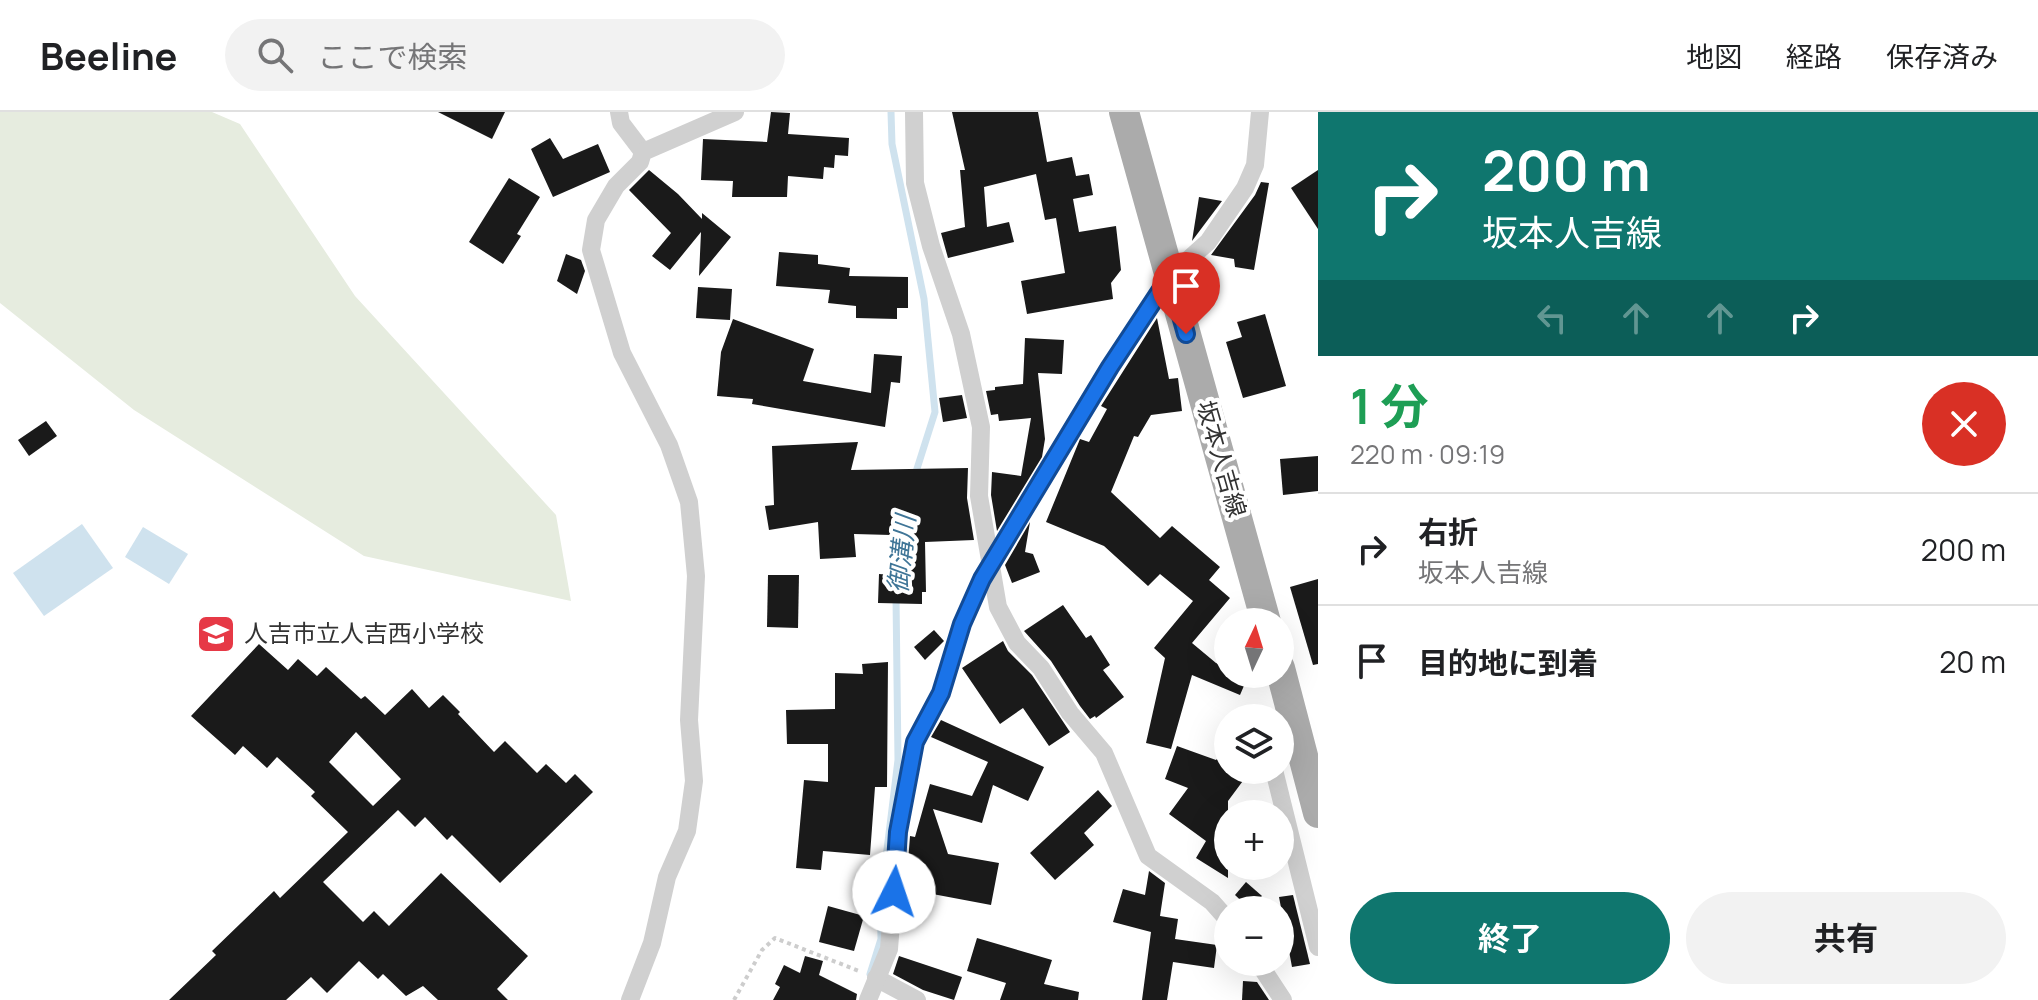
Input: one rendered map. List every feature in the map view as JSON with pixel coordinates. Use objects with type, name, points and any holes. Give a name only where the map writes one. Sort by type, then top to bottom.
[{"type":"main road","name":"坂本人吉線","points":[[1124,112],[1262,608]]},
{"type":"main road","points":[[1294,732],[1313,769],[1318,813]]},
{"type":"street","points":[[619,112],[621,123],[643,152]]},
{"type":"street","points":[[630,1000],[652,943],[667,877],[687,831],[694,781],[689,720],[696,576],[689,502],[669,445],[622,353],[591,250],[596,220],[616,186],[640,162],[643,152],[735,112]]},
{"type":"street","points":[[914,112],[915,183],[931,246],[961,334],[981,427],[979,496],[998,607],[1017,643],[1041,668],[1070,713],[1104,753],[1148,856],[1214,904]]},
{"type":"street","points":[[868,1000],[889,949],[898,832],[915,742],[941,693],[962,624],[982,579],[1110,367],[1170,276],[1208,242],[1245,188],[1255,165],[1260,112]]},
{"type":"street","points":[[1277,784],[1318,947]]},
{"type":"street","points":[[1267,976],[1283,1000]]},
{"type":"street","points":[[876,978],[917,1000]]},
{"type":"path","points":[[734,1000],[762,950],[775,938],[876,978]]},
{"type":"shaded area","points":[[0,112],[212,112],[240,124],[355,296],[556,515],[571,601],[364,556],[134,410],[0,303]]},
{"type":"water","points":[[82,524],[113,568],[44,616],[13,573]]},
{"type":"water","points":[[143,527],[188,554],[169,584],[125,557]]},
{"type":"building","points":[[438,112],[505,112],[492,139]]},
{"type":"building","points":[[771,112],[790,113],[788,134],[849,138],[848,156],[835,155],[834,168],[824,167],[823,179],[788,176],[787,197],[732,197],[733,181],[701,180],[703,139],[767,142]]},
{"type":"building","points":[[952,112],[1038,112],[1047,162],[1072,157],[1076,176],[1089,174],[1093,195],[1073,199],[1079,232],[1116,226],[1121,270],[1111,283],[1113,299],[1027,314],[1021,281],[1065,273],[1056,218],[1045,220],[1036,174],[984,187],[987,227],[1009,222],[1014,242],[948,258],[941,233],[965,227],[960,170],[965,170]]},
{"type":"building","points":[[550,138],[563,159],[598,144],[610,172],[553,197],[531,149]]},
{"type":"building","points":[[649,170],[702,219],[702,213],[731,237],[699,276],[701,232],[670,270],[652,256],[671,233],[629,190]]},
{"type":"building","points":[[1318,170],[1318,229],[1291,188]]},
{"type":"building","points":[[509,178],[540,197],[503,264],[469,242]]},
{"type":"building","points":[[1261,182],[1269,183],[1254,270],[1235,267],[1234,259],[1211,255]]},
{"type":"building","points":[[1199,197],[1222,201],[1192,241]]},
{"type":"building","points":[[779,252],[818,255],[818,264],[850,268],[849,276],[908,277],[908,308],[897,308],[897,319],[856,318],[856,306],[828,303],[830,290],[776,286]]},
{"type":"building","points":[[566,254],[581,260],[585,271],[577,294],[557,281]]},
{"type":"building","points":[[698,287],[732,289],[730,320],[696,318]]},
{"type":"building","points":[[1265,314],[1286,386],[1243,398],[1226,342],[1242,337],[1237,322]]},
{"type":"building","points":[[1157,318],[1169,379],[1178,378],[1182,411],[1151,415],[1138,437],[1134,436],[1111,492],[1160,538],[1172,526],[1220,567],[1209,580],[1230,598],[1222,608],[1214,608],[1214,617],[1192,643],[1214,661],[1214,684],[1192,675],[1171,749],[1146,743],[1165,658],[1154,648],[1193,601],[1160,574],[1148,586],[1104,546],[1046,522],[1080,439],[1089,442],[1107,409],[1101,406]]},
{"type":"building","points":[[733,319],[814,349],[803,381],[871,393],[874,354],[902,356],[900,383],[891,382],[885,427],[752,404],[753,399],[717,396],[721,352]]},
{"type":"building","points":[[1025,338],[1064,340],[1062,374],[1038,373],[1045,439],[1042,457],[997,531],[991,495],[992,472],[1021,476],[1031,418],[999,421],[998,414],[991,415],[986,391],[1023,384]]},
{"type":"building","points":[[962,395],[967,418],[943,422],[939,398]]},
{"type":"building","points":[[46,421],[57,436],[29,456],[18,440]]},
{"type":"building","points":[[858,442],[851,470],[968,468],[967,498],[974,540],[925,542],[926,592],[922,592],[922,604],[878,603],[879,574],[892,575],[891,535],[854,534],[856,557],[820,559],[818,522],[769,530],[765,506],[774,505],[772,446]]},
{"type":"building","points":[[1318,456],[1318,491],[1283,495],[1280,459]]},
{"type":"building","points":[[1030,522],[1025,552],[1033,554],[1040,572],[1012,583],[1005,565]]},
{"type":"building","points":[[768,575],[799,575],[798,628],[767,627]]},
{"type":"building","points":[[1318,579],[1318,664],[1313,665],[1290,587]]},
{"type":"building","points":[[1063,605],[1086,638],[1091,635],[1110,665],[1103,670],[1124,697],[1096,718],[1090,719],[1051,661],[1024,631]]},
{"type":"building","points":[[934,630],[944,641],[925,660],[914,647]]},
{"type":"building","points":[[1003,641],[1008,651],[1032,675],[1070,732],[1049,746],[1023,708],[1000,724],[962,668]]},
{"type":"building","points":[[259,644],[288,670],[298,659],[317,676],[326,667],[361,699],[365,696],[385,715],[412,689],[429,708],[443,695],[494,752],[505,741],[537,773],[546,764],[566,783],[575,774],[593,792],[500,883],[452,835],[447,840],[425,817],[415,827],[398,810],[323,882],[363,922],[374,911],[389,926],[441,873],[528,956],[497,989],[508,1000],[438,1000],[423,986],[406,996],[383,974],[378,979],[359,961],[327,993],[311,977],[286,1000],[169,1000],[216,955],[212,951],[274,891],[280,898],[348,832],[311,796],[315,792],[277,757],[267,768],[243,746],[235,755],[191,716]],"holes":[[[356,732],[401,779],[373,806],[329,762]]]},
{"type":"building","points":[[888,662],[887,787],[875,787],[870,855],[823,851],[821,870],[796,868],[804,780],[828,782],[828,744],[787,744],[786,710],[835,709],[835,673],[863,674],[862,664]]},
{"type":"building","points":[[1223,688],[1243,688],[1240,695]]},
{"type":"building","points":[[941,720],[1044,767],[1028,801],[993,785],[982,823],[933,809],[948,854],[999,863],[991,905],[906,889],[910,836],[915,837],[930,784],[972,796],[988,762],[931,737]]},
{"type":"building","points":[[1177,746],[1214,759],[1214,784],[1241,784],[1229,800],[1214,800],[1214,869],[1196,858],[1206,841],[1169,814],[1188,788],[1165,779]]},
{"type":"building","points":[[1098,790],[1112,806],[1084,833],[1094,845],[1055,880],[1030,853]]},
{"type":"building","points":[[1149,871],[1165,883],[1160,916],[1178,919],[1175,939],[1214,945],[1214,968],[1173,962],[1167,1000],[1142,1000],[1151,932],[1113,922],[1123,889],[1145,895]]},
{"type":"building","points":[[1246,882],[1262,896],[1236,896]]},
{"type":"building","points":[[1294,899],[1310,964],[1294,967]]},
{"type":"building","points":[[828,906],[864,916],[854,951],[819,942]]},
{"type":"building","points":[[977,938],[1052,960],[1044,984],[1079,992],[1078,1000],[1000,1000],[1006,983],[967,971]]},
{"type":"building","points":[[805,956],[823,961],[819,975],[857,994],[856,1000],[773,1000],[780,987],[775,984],[784,965],[800,973]]},
{"type":"building","points":[[899,956],[962,977],[954,1000],[923,990],[893,974]]},
{"type":"building","points":[[1243,981],[1257,982],[1269,1000],[1242,1000]]},
{"type":"waterway","name":"御溝川","points":[[891,112],[892,144],[924,299],[935,412],[915,475]]},
{"type":"waterway","name":"御溝川","points":[[870,974],[881,939],[880,886],[898,760],[896,597]]},
{"type":"place","name":"人吉市立人吉西小学校","points":[[216,634]]},
{"type":"route","points":[[894,892],[898,832],[915,742],[941,693],[962,624],[982,579],[1110,367],[1170,276],[1186,334]]}]
